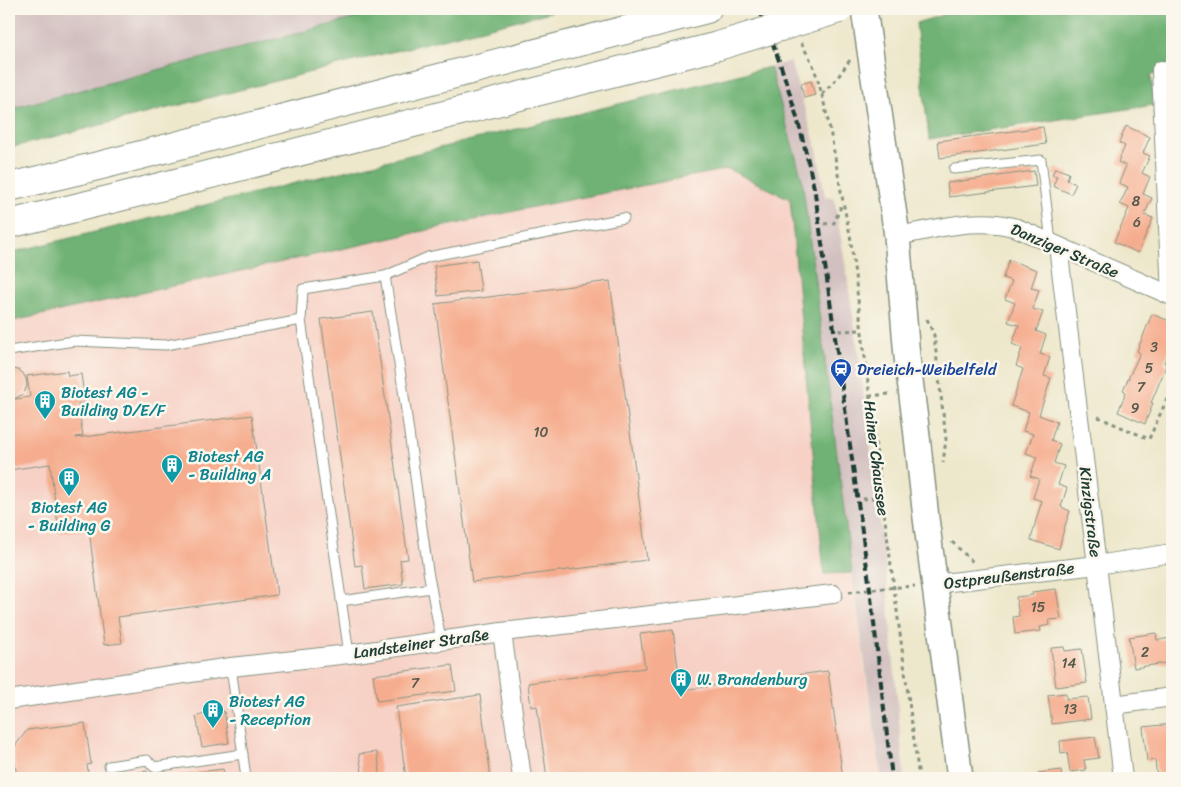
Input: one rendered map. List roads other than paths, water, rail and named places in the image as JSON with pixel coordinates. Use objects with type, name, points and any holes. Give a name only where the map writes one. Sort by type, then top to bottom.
[{"type":"highway","points":[[9,187],[102,165],[707,9]]},
{"type":"highway","points":[[9,224],[120,198],[718,46],[840,9]]},
{"type":"street","points":[[864,9],[897,236],[907,357],[934,584],[960,778]]},
{"type":"street","name":"Danziger Straße","points":[[897,236],[967,223],[986,222],[1004,224],[1172,296],[1160,70]]},
{"type":"street","name":"Kinzigstraße","points":[[1054,244],[1078,409],[1123,778]]},
{"type":"street","name":"Ostpreußenstraße","points":[[934,584],[1098,565],[1172,553]]},
{"type":"street","name":"Landsteiner Straße","points":[[9,700],[232,667],[349,654],[502,632],[833,594]]},
{"type":"street","points":[[502,632],[522,778]]},
{"type":"street","points":[[1114,705],[1172,697]]},
{"type":"lane","points":[[954,169],[1041,160],[1054,244]]},
{"type":"lane","points":[[349,654],[301,320],[303,289],[385,276],[428,256],[624,218]]},
{"type":"lane","points":[[385,276],[403,388],[428,570],[441,640]]},
{"type":"lane","points":[[9,351],[74,342],[166,345],[301,320]]},
{"type":"lane","points":[[341,601],[431,588]]},
{"type":"lane","points":[[232,667],[246,778]]},
{"type":"lane","points":[[109,766],[147,760],[154,767],[243,754]]},
{"type":"railway","points":[[759,9],[792,99],[815,193],[870,589],[892,778]]},
{"type":"place","name":"Dreieich-Weibelfeld","points":[[841,388]]},
{"type":"place","name":"Biotest AG - Building D/E/F","points":[[45,420]]},
{"type":"place","name":"Biotest AG - Building A","points":[[172,484]]},
{"type":"place","name":"Biotest AG - Building G","points":[[69,497]]},
{"type":"place","name":"W. Brandenburg","points":[[681,698]]},
{"type":"place","name":"Biotest AG - Reception","points":[[213,729]]}]
